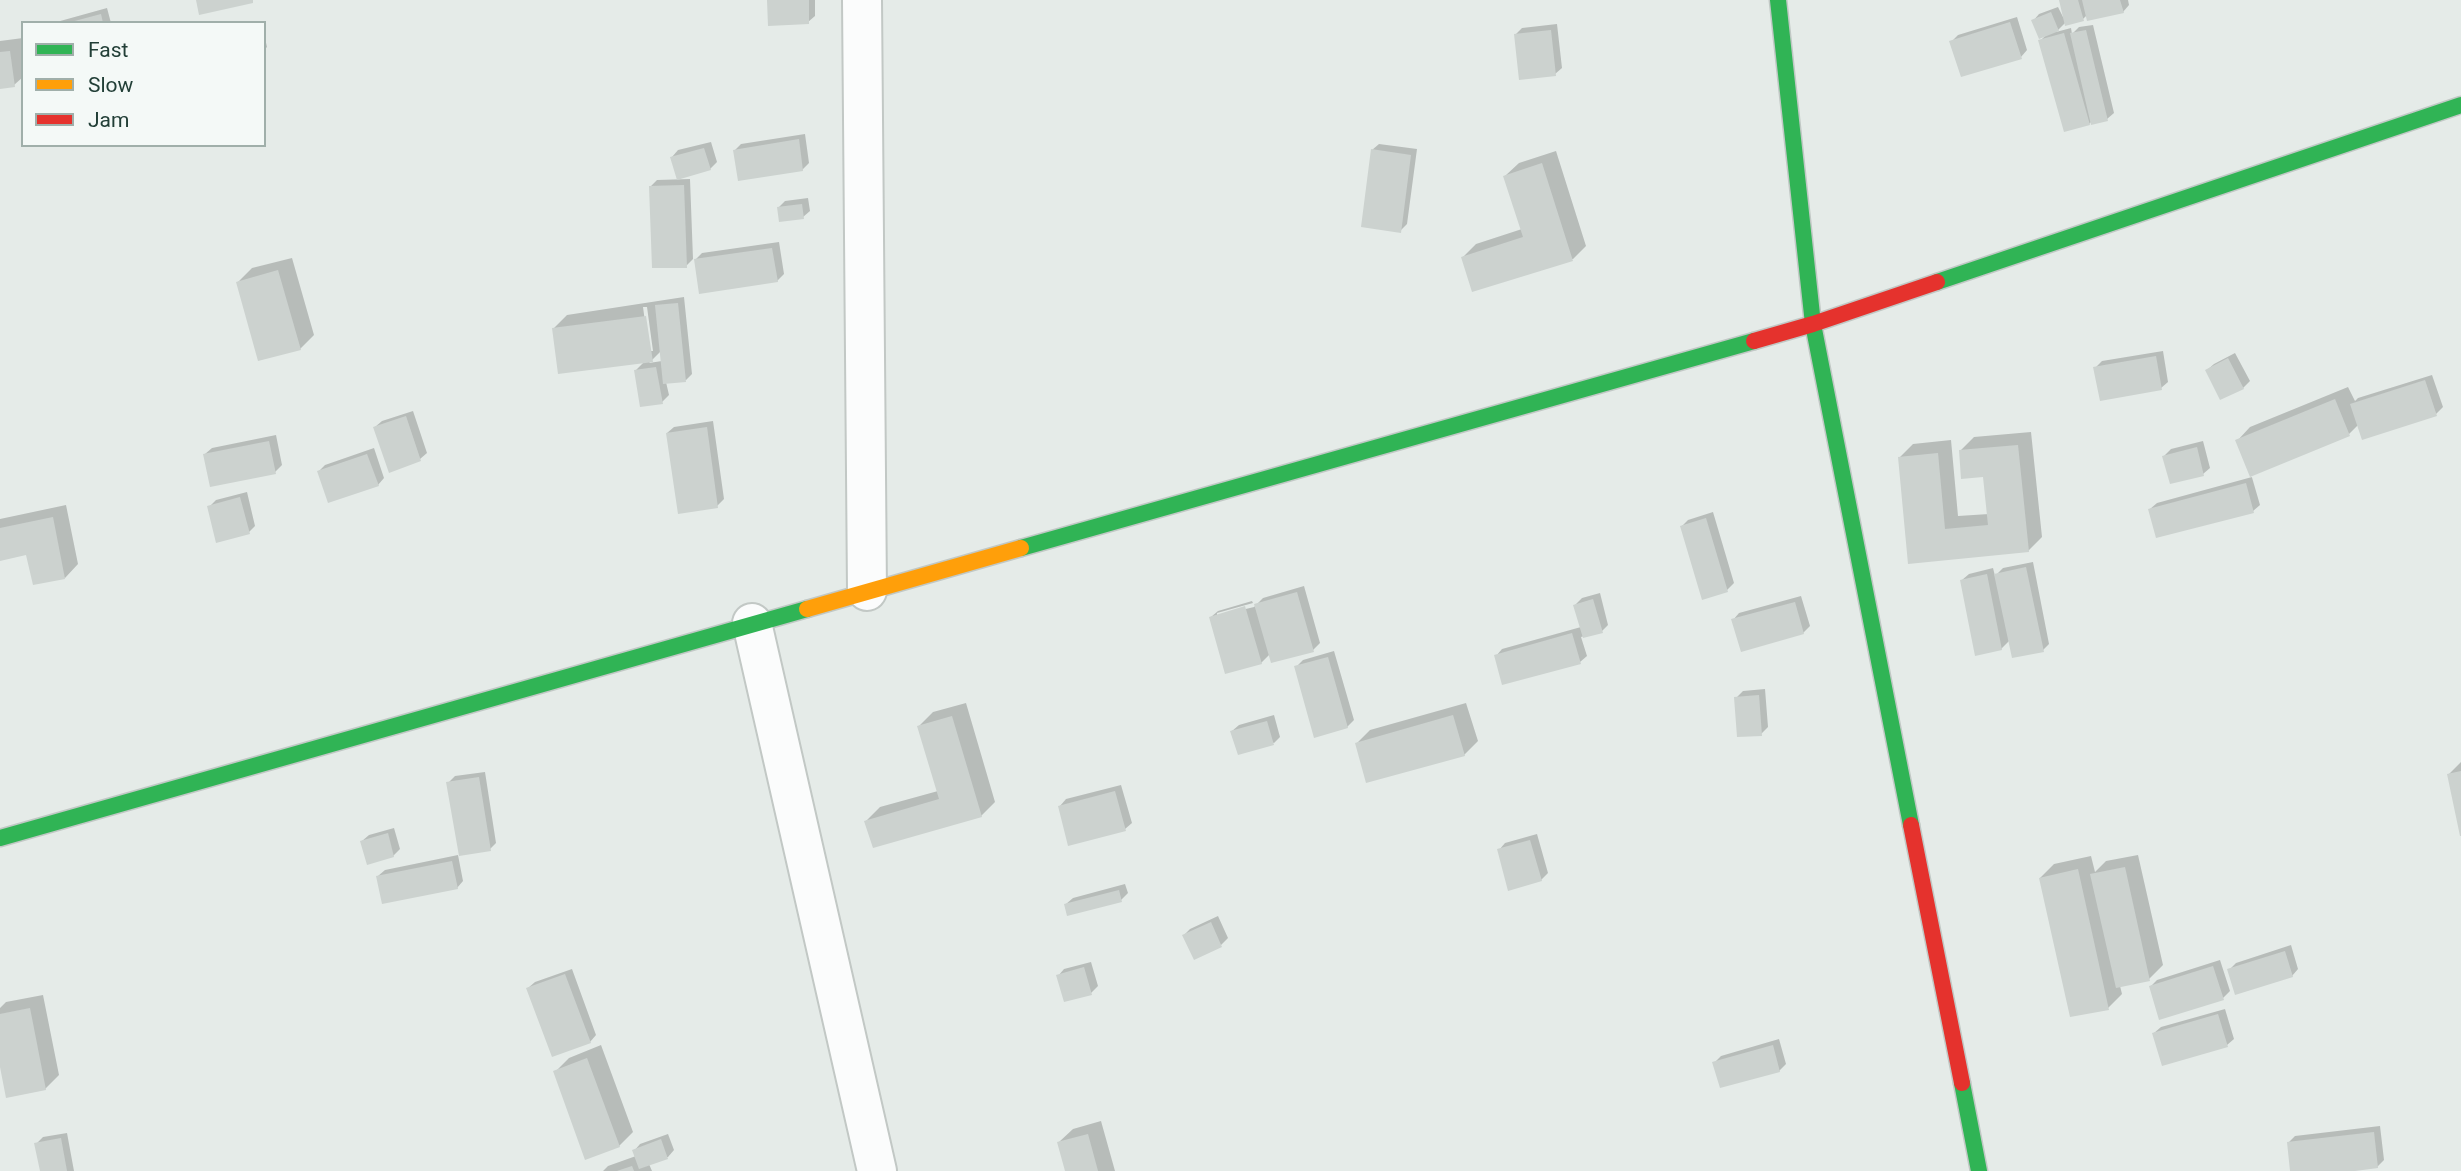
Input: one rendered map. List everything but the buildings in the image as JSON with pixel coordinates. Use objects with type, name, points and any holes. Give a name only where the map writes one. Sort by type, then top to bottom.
[{"type":"street","points":[[862,0],[867,591]]},
{"type":"street","points":[[1778,0],[1813,324],[1979,1171]]},
{"type":"street","points":[[0,838],[1813,324],[2461,105]]},
{"type":"street","points":[[752,623],[877,1171]]},
{"type":"traffic: fast","points":[[1778,0],[1813,324],[1911,825]]},
{"type":"traffic: fast","points":[[1937,282],[2461,105]]},
{"type":"traffic: fast","points":[[1021,548],[1754,341]]},
{"type":"traffic: fast","points":[[0,838],[807,609]]},
{"type":"traffic: fast","points":[[1962,1083],[1979,1171]]},
{"type":"traffic: slow","points":[[807,609],[1021,548]]},
{"type":"traffic: jam","points":[[1754,341],[1937,282]]},
{"type":"traffic: jam","points":[[1911,825],[1962,1083]]}]
